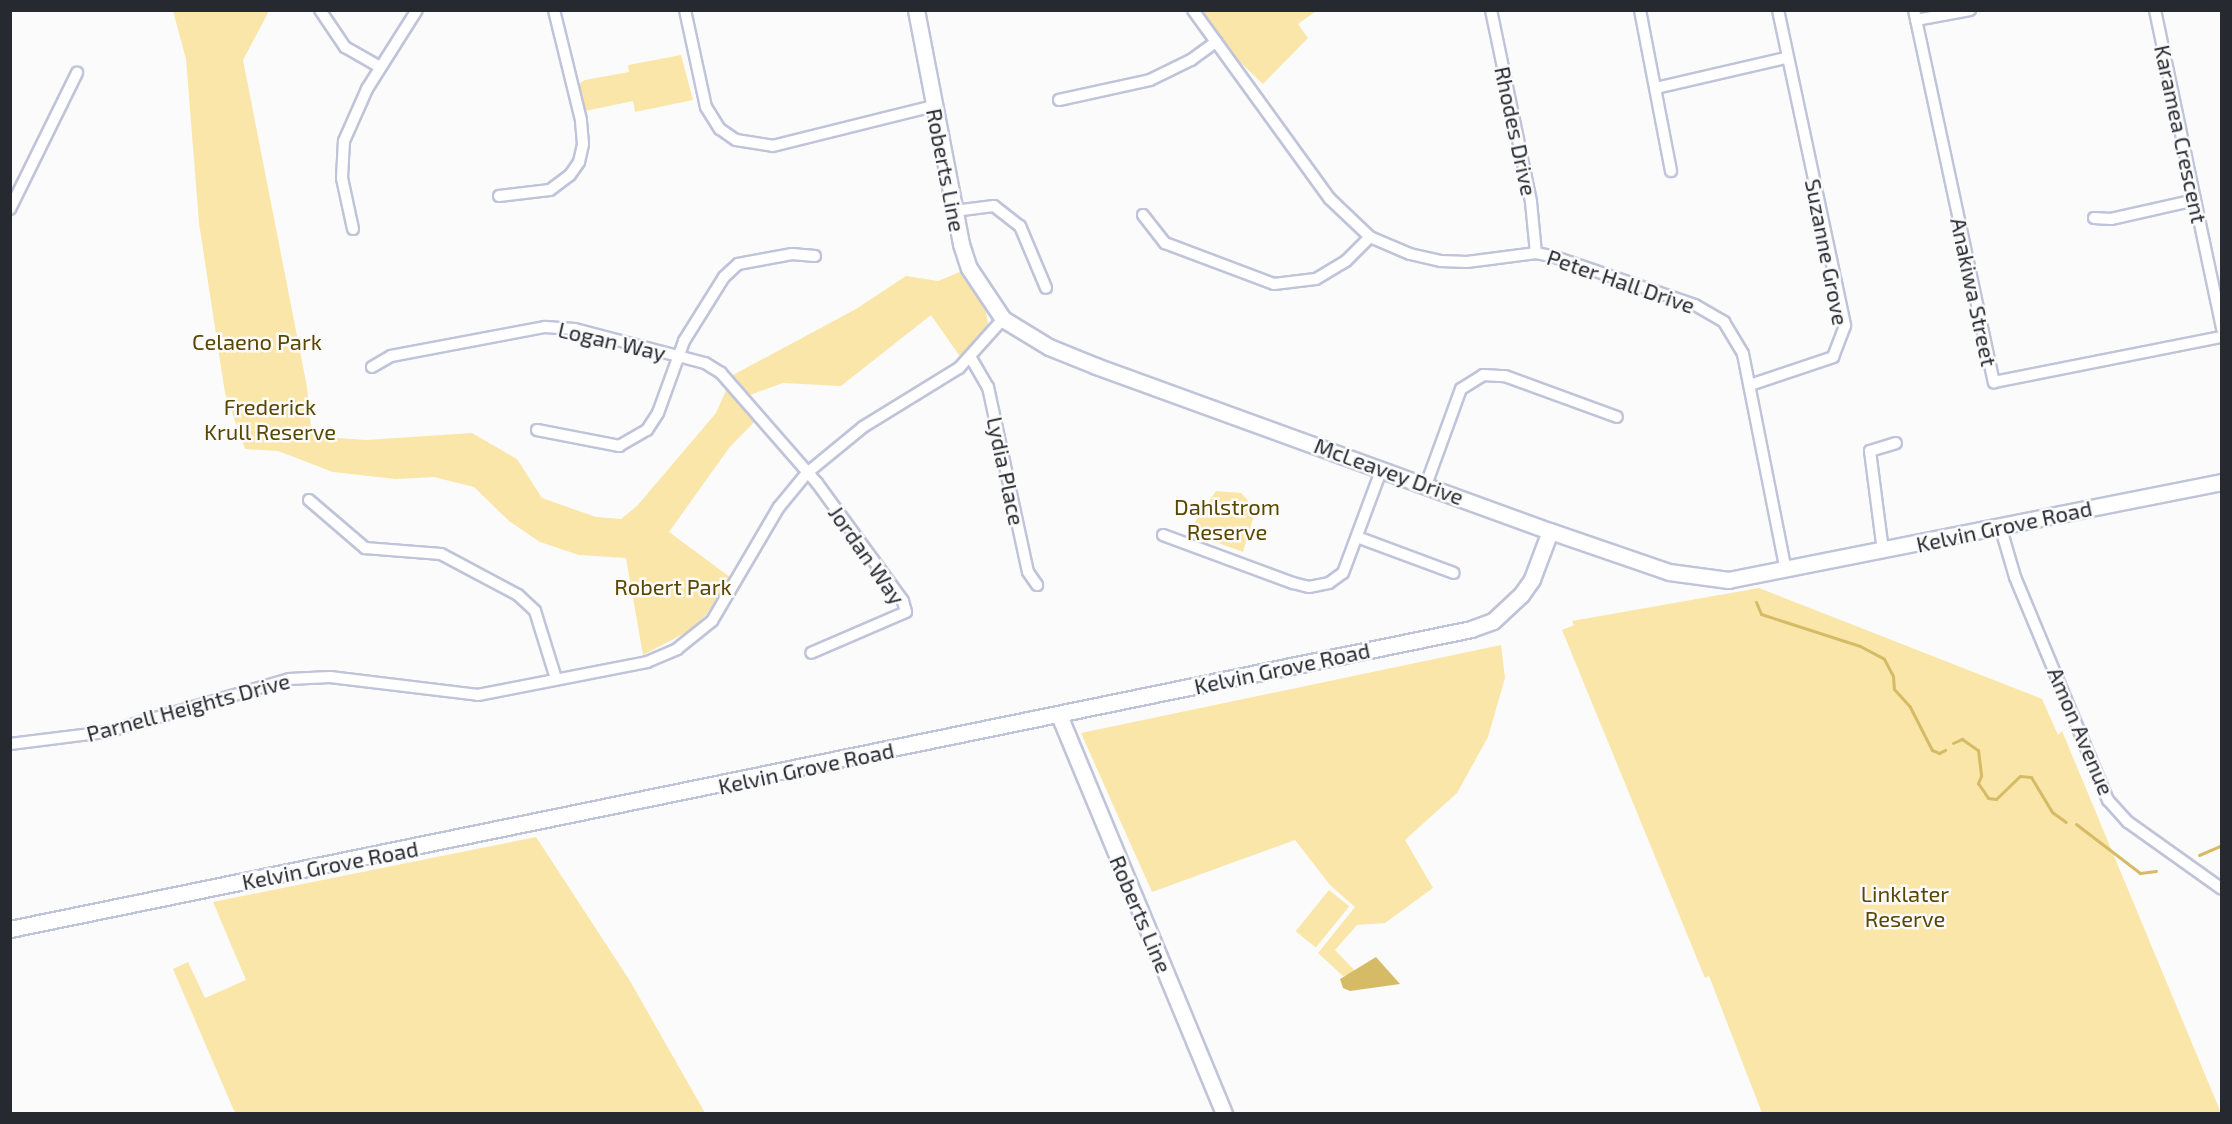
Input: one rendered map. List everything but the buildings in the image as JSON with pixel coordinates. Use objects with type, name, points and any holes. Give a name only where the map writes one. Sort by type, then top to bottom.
[{"type":"street","points":[[320,10],[345,47],[380,67]]},
{"type":"street","points":[[353,230],[342,178],[344,141],[380,67],[417,10]]},
{"type":"street","points":[[500,196],[550,190],[570,175],[579,162],[584,144],[582,120],[554,10]]},
{"type":"street","points":[[685,10],[706,107],[720,129],[736,140],[773,146],[934,106]]},
{"type":"street","name":"Peter Hall Drive","points":[[1193,10],[1330,200],[1370,237],[1410,254],[1441,261],[1467,262],[1536,253],[1578,263],[1711,312],[1738,341],[1750,385],[1786,571]]},
{"type":"street","name":"Rhodes Drive","points":[[1491,10],[1531,202],[1536,253]]},
{"type":"street","points":[[1640,10],[1671,171]]},
{"type":"street","name":"Suzanne Grove","points":[[1750,385],[1833,357],[1845,325],[1786,58],[1778,10]]},
{"type":"street","points":[[1915,15],[1970,10]]},
{"type":"street","name":"Karamea Crescent","points":[[2155,10],[2222,329]]},
{"type":"street","name":"Roberts Line","points":[[920,11],[934,106],[954,211],[969,268],[1004,319]]},
{"type":"street","name":"Anakiwa Street","points":[[1915,15],[1994,382],[2222,337]]},
{"type":"street","points":[[1059,100],[1150,80],[1216,42]]},
{"type":"street","points":[[1656,88],[1786,58]]},
{"type":"street","points":[[10,209],[77,73]]},
{"type":"street","points":[[2094,218],[2111,219],[2195,200]]},
{"type":"street","points":[[954,211],[994,206],[1020,226],[1046,288]]},
{"type":"street","points":[[1143,215],[1165,243],[1274,284],[1316,279],[1346,261],[1370,237]]},
{"type":"street","points":[[537,430],[619,446],[647,430],[658,413],[678,356],[711,292],[738,264],[792,254],[816,256]]},
{"type":"street","name":"Parnell Heights Drive","points":[[10,744],[107,732],[289,679],[330,677],[459,695],[647,662],[696,637],[712,621],[779,507],[807,473],[863,427],[971,358],[1004,319]]},
{"type":"street","name":"McLeavey Drive","points":[[1004,319],[1049,347],[1096,366],[1382,468],[1550,531],[1690,577],[1728,580],[1786,571]]},
{"type":"street","name":"Logan Way","points":[[372,367],[391,356],[545,327],[575,329],[678,356],[721,373],[807,473]]},
{"type":"street","name":"Lydia Place","points":[[971,358],[988,387],[1028,572],[1037,585]]},
{"type":"street","points":[[1426,485],[1461,389],[1483,375],[1505,376],[1617,417]]},
{"type":"street","points":[[1882,551],[1869,451],[1896,443]]},
{"type":"street","points":[[1163,535],[1310,587],[1329,583],[1343,573],[1382,468]]},
{"type":"street","name":"Jordan Way","points":[[807,473],[903,601],[906,612],[811,653]]},
{"type":"street","name":"Kelvin Grove Road","points":[[1786,571],[2001,529],[2222,482]]},
{"type":"street","points":[[309,500],[365,548],[441,554],[518,596],[535,611],[556,679]]},
{"type":"street","name":"Amon Avenue","points":[[2001,529],[2015,577],[2108,800],[2128,822],[2222,889]]},
{"type":"street","name":"Kelvin Grove Road","points":[[10,929],[1059,715],[1493,621],[1510,608],[1532,579],[1550,531]]},
{"type":"street","points":[[1357,537],[1454,573]]},
{"type":"street","name":"Roberts Line","points":[[1059,715],[1224,1113]]},
{"type":"green space","points":[[173,11],[269,11],[243,60],[307,387],[311,428],[324,437],[366,440],[472,433],[517,459],[542,498],[596,517],[621,519],[637,506],[716,413],[733,375],[856,309],[906,276],[938,281],[962,271],[986,312],[988,324],[961,358],[931,315],[841,386],[783,383],[744,397],[759,417],[729,448],[669,532],[730,577],[706,615],[687,632],[643,655],[626,558],[579,555],[540,542],[509,521],[474,487],[434,477],[396,479],[333,472],[278,451],[245,449],[225,393],[199,223],[186,59]]},
{"type":"green space","points":[[1202,11],[1316,11],[1298,24],[1308,38],[1263,84],[1239,61]]},
{"type":"green space","points":[[681,55],[693,100],[635,112],[633,101],[580,112],[574,87],[585,80],[629,72],[628,65]]},
{"type":"green space","name":"Dahlstrom Reserve","points":[[1216,491],[1241,493],[1256,509],[1243,552],[1188,532]]},
{"type":"green space","name":"Linklater Reserve","points":[[1759,588],[2042,699],[2058,735],[2062,731],[2221,1113],[1762,1113],[1709,976],[1705,978],[1562,630],[1574,625],[1572,621]]},
{"type":"green space","points":[[1501,645],[1505,678],[1488,737],[1457,793],[1405,840],[1433,888],[1385,923],[1357,925],[1335,950],[1356,972],[1343,976],[1318,953],[1355,907],[1330,885],[1295,840],[1152,892],[1081,733]]},
{"type":"green space","points":[[536,837],[630,981],[705,1113],[235,1113],[173,969],[188,962],[205,998],[246,980],[213,902]]},
{"type":"green space","points":[[1329,890],[1349,906],[1316,948],[1296,931]]},
{"type":"shaded area","points":[[1376,957],[1400,984],[1350,991],[1343,988],[1340,979]]},
{"type":"waterway","points":[[1756,602],[1761,614],[1860,646],[1884,659],[1893,676],[1894,689],[1910,707],[1932,750],[1939,753],[1945,750]]},
{"type":"waterway","points":[[1953,743],[1962,739],[1978,750],[1981,776],[1978,783],[1988,798],[1996,799],[2020,776],[2031,777],[2052,812],[2066,822]]},
{"type":"waterway","points":[[2076,824],[2140,873],[2156,871]]},
{"type":"waterway","points":[[2199,855],[2222,845]]},
{"type":"park label","name":"Celaeno Park","points":[[257,342]]},
{"type":"park label","name":"Frederick Krull Reserve","points":[[270,419]]},
{"type":"park label","name":"Robert Park","points":[[673,587]]}]
